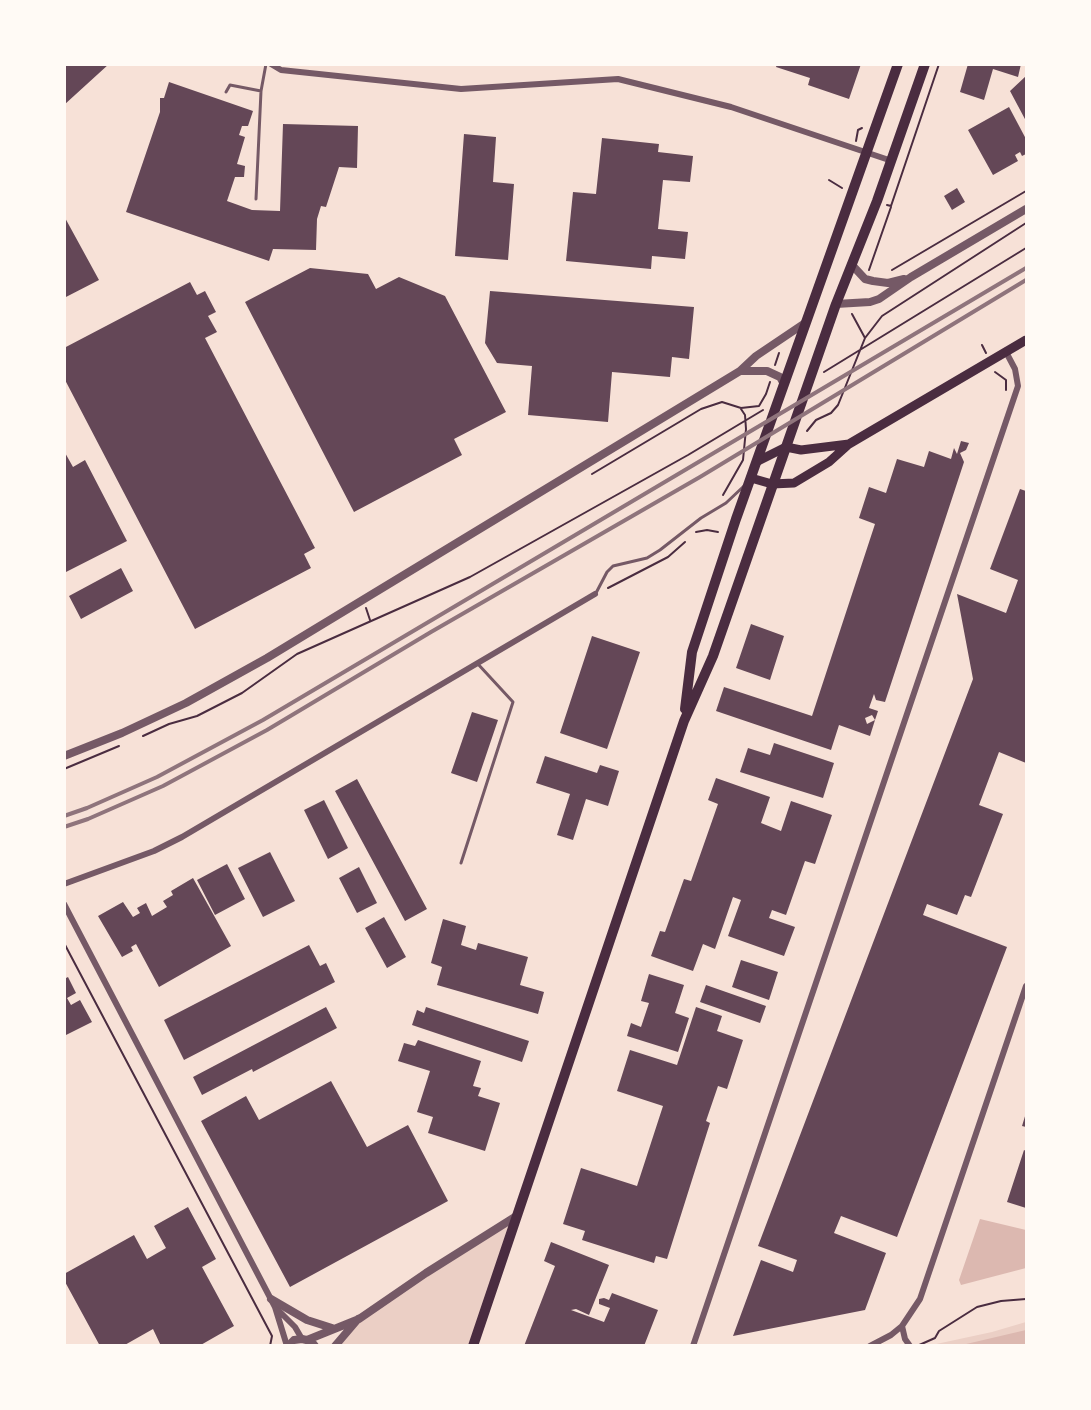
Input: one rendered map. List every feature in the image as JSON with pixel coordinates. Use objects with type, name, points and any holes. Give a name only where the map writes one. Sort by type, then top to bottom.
[{"type":"main road","points":[[684,721],[692,652],[805,323],[898,64]]},
{"type":"main road","points":[[473,1346],[684,721],[713,656],[836,304],[892,161],[925,64]]},
{"type":"main road","points":[[752,478],[772,484],[794,483],[829,462],[849,444],[1026,340]]},
{"type":"main road","points":[[758,461],[786,447],[801,450],[849,444]]},
{"type":"street","points":[[271,64],[281,69],[461,89],[618,79],[731,107],[892,161]]},
{"type":"street","points":[[836,304],[870,302],[879,299],[911,277],[1026,209]]},
{"type":"street","points":[[852,265],[865,279],[881,283],[911,277]]},
{"type":"street","points":[[64,756],[186,704],[267,658],[740,371],[756,356],[805,323]]},
{"type":"street","points":[[693,1346],[1018,386],[1018,379],[1006,352]]},
{"type":"street","points":[[740,371],[758,370],[772,373],[780,377],[784,384]]},
{"type":"street","points":[[64,884],[154,851],[182,837],[595,594]]},
{"type":"street","points":[[64,904],[273,1303],[288,1346],[294,1340],[304,1339],[359,1319]]},
{"type":"street","points":[[870,1346],[891,1335],[902,1326],[920,1299],[1026,986]]},
{"type":"street","points":[[335,1346],[359,1319],[426,1273],[515,1217]]},
{"type":"street","points":[[273,1303],[308,1320],[334,1328]]},
{"type":"street","points":[[273,1303],[304,1339],[315,1346]]},
{"type":"street","points":[[902,1326],[905,1339],[910,1346]]},
{"type":"lane","points":[[256,199],[261,91],[266,64]]},
{"type":"lane","points":[[226,92],[230,85],[261,91]]},
{"type":"lane","points":[[595,594],[607,572],[613,566],[647,558],[660,550],[701,518],[723,505],[752,478]]},
{"type":"lane","points":[[460,863],[513,702],[477,663]]},
{"type":"path","points":[[886,274],[1026,190]]},
{"type":"path","points":[[874,274],[868,271],[891,206]]},
{"type":"path","points":[[807,431],[816,420],[831,413],[838,405],[865,338],[882,316],[1026,223]]},
{"type":"path","points":[[820,375],[1026,248]]},
{"type":"path","points":[[590,475],[701,409],[722,402],[741,408],[759,406],[766,394],[781,349]]},
{"type":"path","points":[[994,371],[1006,381],[1004,397],[1011,408]]},
{"type":"path","points":[[136,739],[170,724],[197,716],[216,706],[250,688],[297,654],[470,577],[688,456],[770,406]]},
{"type":"path","points":[[723,505],[724,491],[743,460],[745,415],[741,408]]},
{"type":"path","points":[[370,603],[366,609],[370,621]]},
{"type":"path","points":[[64,769],[125,744]]},
{"type":"path","points":[[64,943],[272,1336],[270,1346]]},
{"type":"path","points":[[918,1346],[935,1338],[939,1331],[969,1311],[1000,1301],[1026,1299]]},
{"type":"shaded area","points":[[515,1217],[473,1345],[335,1346],[361,1317]]},
{"type":"shaded area","points":[[980,1219],[1026,1230],[1026,1268],[961,1285],[959,1280]]},
{"type":"shaded area","points":[[1026,1322],[1026,1345],[927,1346],[992,1332]]},
{"type":"shaded area","points":[[1026,1330],[1026,1345],[962,1345]]},
{"type":"building","points":[[64,64],[109,64],[64,105]]},
{"type":"building","points":[[777,64],[861,64],[849,99],[808,85],[810,78],[776,67]]},
{"type":"building","points":[[968,64],[1021,64],[1018,77],[993,69],[984,100],[960,92]]},
{"type":"building","points":[[1026,76],[1026,121],[1010,91]]},
{"type":"building","points":[[169,82],[253,111],[248,126],[242,126],[239,135],[245,137],[237,164],[245,166],[244,177],[235,177],[227,201],[252,210],[280,211],[283,124],[358,126],[357,168],[339,167],[326,207],[321,206],[317,219],[316,250],[273,249],[269,261],[126,212],[160,112],[160,98],[164,98]]},
{"type":"building","points":[[1009,107],[1026,139],[1026,154],[1022,156],[1020,152],[1015,155],[1018,161],[993,175],[968,130]]},
{"type":"building","points":[[464,134],[496,137],[493,182],[514,184],[508,260],[455,256]]},
{"type":"building","points":[[602,138],[659,144],[658,152],[693,156],[690,182],[663,180],[658,229],[688,232],[685,259],[652,256],[651,269],[566,261],[573,192],[596,194]]},
{"type":"building","points":[[957,188],[965,202],[952,210],[944,196]]},
{"type":"building","points":[[64,216],[99,280],[64,298]]},
{"type":"building","points":[[310,268],[368,274],[376,289],[399,277],[445,296],[506,412],[454,439],[462,455],[354,512],[245,302]]},
{"type":"building","points":[[190,282],[197,295],[205,291],[216,312],[208,316],[217,332],[205,338],[315,548],[304,554],[311,568],[195,629],[64,378],[64,348]]},
{"type":"building","points":[[490,291],[694,307],[689,359],[672,357],[670,377],[612,372],[608,422],[528,415],[532,366],[497,363],[485,343]]},
{"type":"building","points":[[961,441],[969,443],[966,450],[960,453],[964,462],[885,702],[876,700],[874,694],[869,708],[878,711],[870,736],[839,725],[831,750],[716,711],[724,687],[812,716],[875,524],[859,518],[869,487],[886,493],[897,459],[924,467],[929,451],[951,459],[954,448],[957,454]],"holes":[[[872,715],[875,720],[867,724],[865,718]]]},
{"type":"building","points":[[64,451],[73,467],[85,460],[127,541],[64,573]]},
{"type":"building","points":[[1020,489],[1026,491],[1026,763],[999,752],[979,805],[1003,814],[971,897],[965,895],[957,915],[927,904],[923,915],[1007,947],[897,1237],[841,1216],[834,1233],[886,1253],[865,1310],[733,1336],[761,1260],[793,1272],[797,1260],[758,1246],[973,679],[957,594],[1006,613],[1018,580],[990,569]]},
{"type":"building","points":[[121,568],[133,591],[81,619],[69,596]]},
{"type":"building","points":[[751,624],[784,636],[770,680],[736,668]]},
{"type":"building","points":[[592,636],[640,652],[607,749],[560,733]]},
{"type":"building","points":[[472,712],[498,720],[477,782],[451,773]]},
{"type":"building","points":[[774,743],[834,763],[823,798],[740,772],[748,748],[770,755]]},
{"type":"building","points":[[545,756],[597,773],[600,765],[619,771],[608,806],[586,799],[573,840],[557,835],[570,794],[536,783]]},
{"type":"building","points":[[716,778],[770,797],[761,823],[781,831],[791,801],[832,815],[815,864],[805,861],[786,915],[772,910],[769,918],[795,927],[784,956],[728,936],[741,900],[733,897],[715,949],[703,944],[693,971],[651,956],[660,931],[665,932],[684,879],[691,881],[718,804],[708,800]]},
{"type":"building","points":[[357,779],[427,909],[405,921],[335,791]]},
{"type":"building","points":[[324,800],[348,848],[328,859],[304,810]]},
{"type":"building","points":[[270,852],[295,901],[263,917],[238,868]]},
{"type":"building","points":[[227,864],[245,899],[215,915],[197,880]]},
{"type":"building","points":[[359,867],[377,903],[357,913],[339,878]]},
{"type":"building","points":[[193,878],[231,946],[159,987],[136,944],[131,947],[133,951],[122,957],[98,916],[123,902],[133,917],[140,913],[137,908],[146,903],[152,916],[167,907],[163,901],[173,895],[171,891]]},
{"type":"building","points":[[384,917],[406,957],[387,968],[365,928]]},
{"type":"building","points":[[443,919],[466,926],[461,945],[476,950],[478,943],[528,957],[520,985],[544,992],[538,1014],[437,985],[442,967],[431,963]]},
{"type":"building","points":[[309,945],[320,966],[326,963],[335,982],[184,1060],[164,1020]]},
{"type":"building","points":[[741,960],[778,972],[769,1000],[732,987]]},
{"type":"building","points":[[649,974],[684,985],[675,1013],[689,1018],[678,1052],[627,1036],[631,1023],[641,1027],[649,1003],[641,1001]]},
{"type":"building","points":[[68,977],[76,993],[67,998],[71,1005],[80,1000],[92,1022],[64,1036],[64,979]]},
{"type":"building","points":[[706,985],[766,1006],[760,1023],[700,1002]]},
{"type":"building","points":[[326,1007],[337,1028],[253,1072],[252,1069],[202,1095],[193,1077]]},
{"type":"building","points":[[426,1007],[529,1041],[522,1062],[412,1025],[417,1010],[424,1013]]},
{"type":"building","points":[[696,1007],[722,1016],[717,1031],[743,1040],[727,1089],[718,1086],[706,1121],[710,1123],[667,1259],[656,1256],[654,1263],[582,1240],[585,1231],[563,1224],[581,1168],[637,1186],[663,1106],[617,1091],[630,1050],[677,1065]]},
{"type":"building","points":[[418,1040],[481,1061],[473,1086],[481,1088],[478,1096],[500,1103],[485,1151],[428,1133],[433,1117],[417,1112],[430,1071],[398,1061],[404,1043],[415,1046]]},
{"type":"building","points":[[331,1081],[367,1147],[408,1125],[448,1201],[290,1287],[201,1121],[246,1096],[259,1120]]},
{"type":"building","points":[[1026,1113],[1026,1127],[1022,1126]]},
{"type":"building","points":[[1024,1150],[1026,1151],[1026,1208],[1007,1202]]},
{"type":"building","points":[[188,1207],[216,1259],[202,1267],[234,1326],[199,1346],[161,1346],[153,1329],[123,1346],[100,1346],[64,1280],[64,1274],[134,1235],[147,1259],[166,1248],[154,1226]]},
{"type":"building","points":[[551,1242],[609,1265],[589,1315],[576,1309],[571,1310],[604,1322],[610,1308],[599,1304],[599,1299],[609,1300],[612,1293],[658,1310],[644,1346],[524,1346],[555,1266],[544,1261]]},
{"type":"railway","points":[[64,816],[157,777],[263,720],[1026,268]]},
{"type":"railway","points":[[64,827],[163,786],[267,730],[431,632],[700,477],[1026,280]]}]
